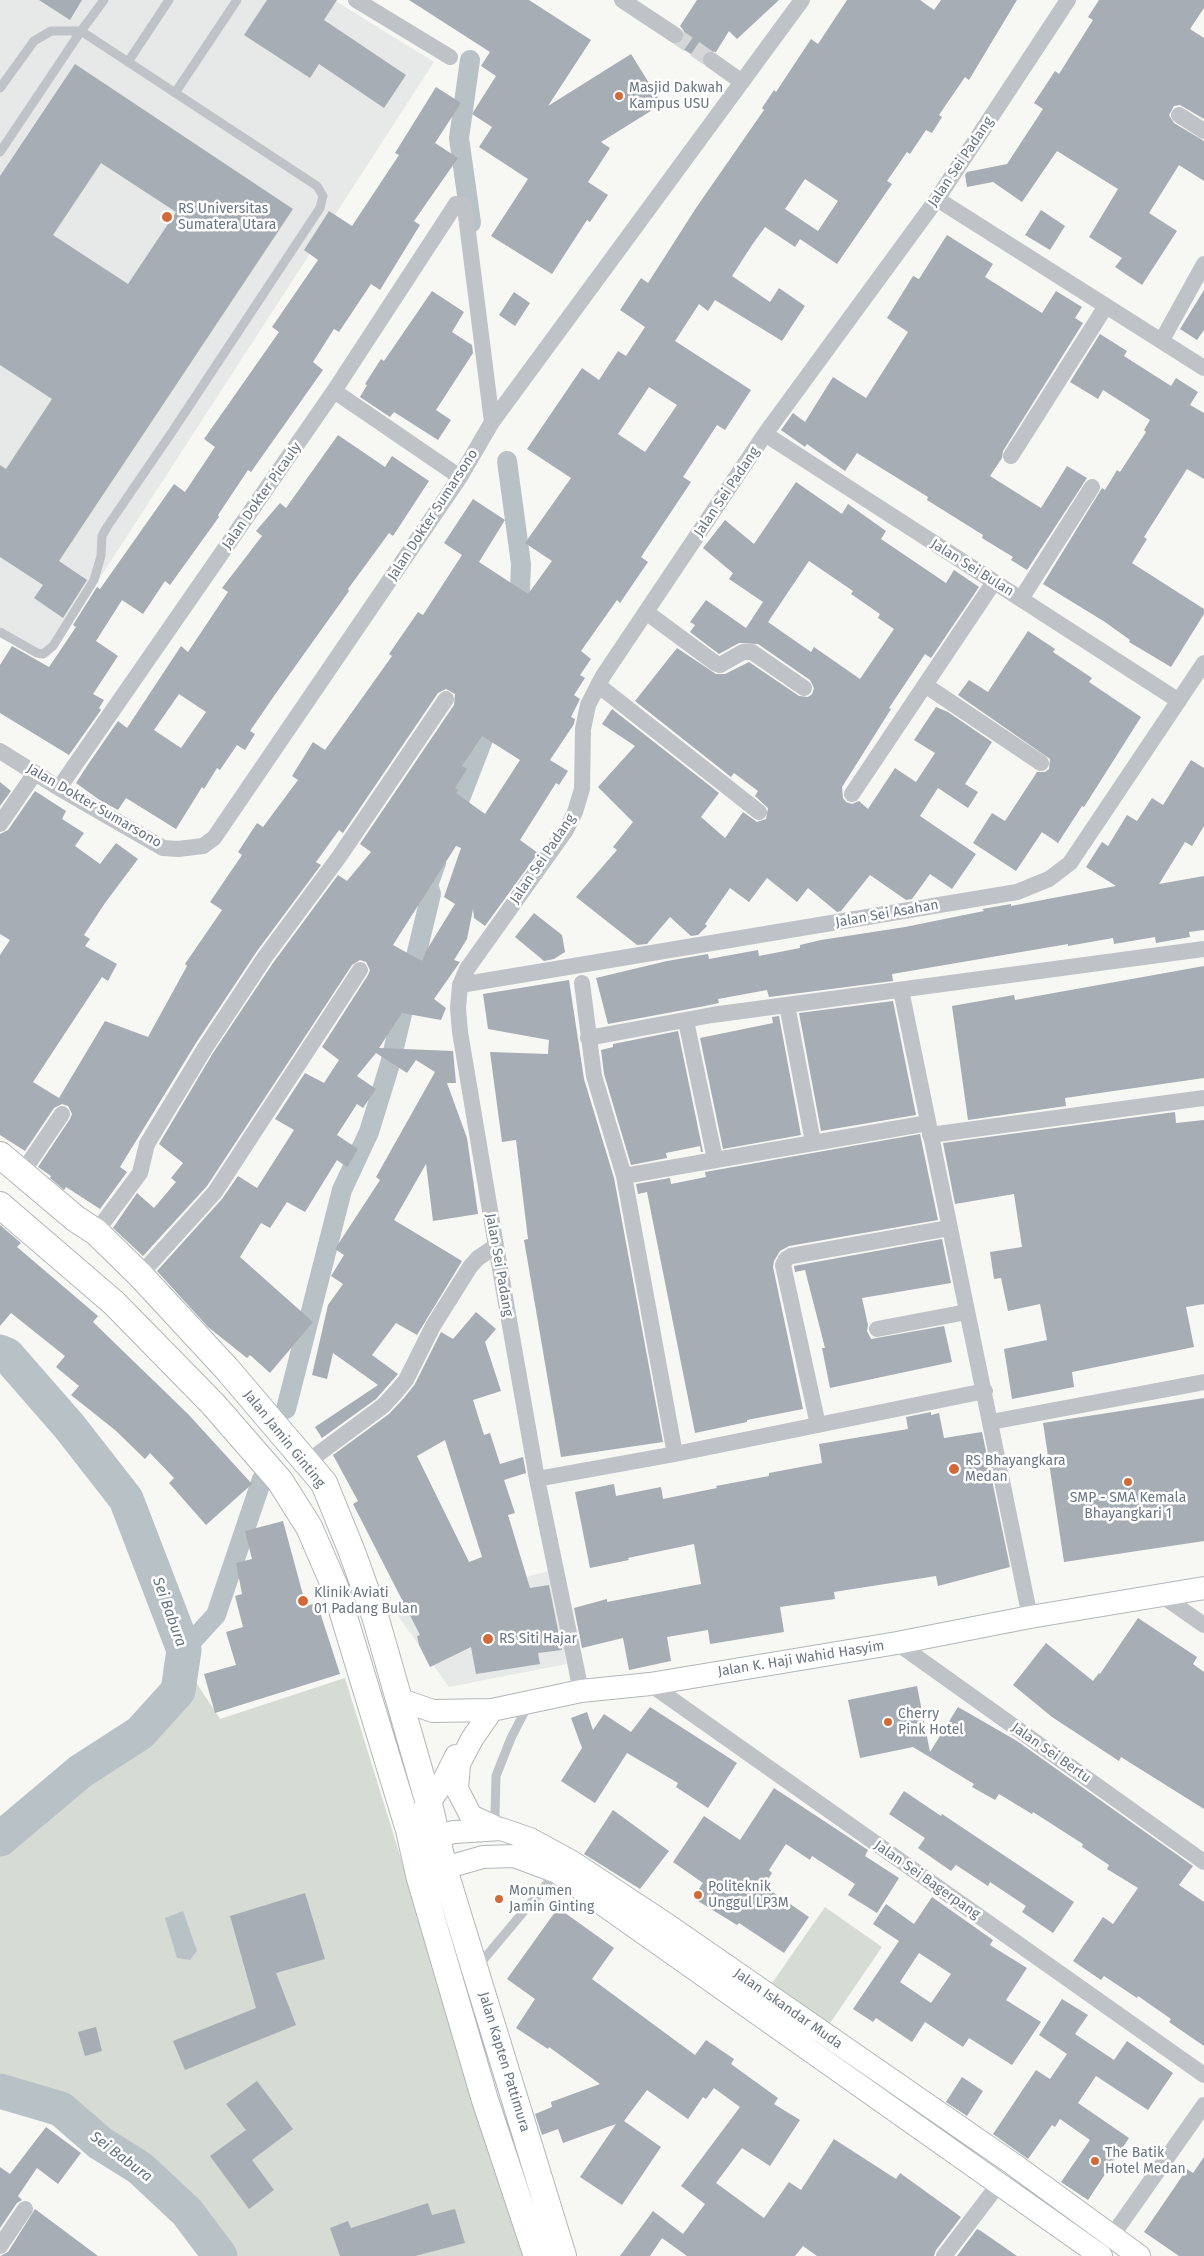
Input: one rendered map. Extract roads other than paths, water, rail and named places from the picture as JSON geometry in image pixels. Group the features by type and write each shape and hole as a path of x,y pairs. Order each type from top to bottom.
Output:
{"main road":[{"name":"Jalan Jamin Ginting","path":"0,1154 76,1219 96,1232 140,1275 227,1369 324,1483 375,1616 429,1804 418,1836"},
{"name":"Jalan Jamin Ginting","path":"0,1205 114,1303 213,1404 280,1481 309,1527 336,1587 418,1836 432,1872"},
{"path":"114,1303 140,1275"},
{"name":"Jalan K. Haji Wahid Hasyim","path":"398,1699 433,1711 492,1710 531,1700 581,1691 650,1684 897,1644 1030,1617 1204,1588"},
{"path":"429,1804 458,1753 474,1730 492,1710"},
{"path":"492,1710 472,1739 459,1764 457,1789 471,1816 487,1825 500,1829"},
{"name":"Jalan Iskandar Muda","path":"418,1836 500,1829 530,1839 572,1862 666,1924 947,2119 1139,2256"},
{"name":"Jalan Iskandar Muda","path":"432,1872 483,1857 514,1856 557,1872 1101,2256"},
{"name":"Jalan Kapten Pattimura","path":"432,1872 476,1970 563,2256"},
{"name":"Jalan Kapten Pattimura","path":"432,1872 485,2100 538,2256"},
{"path":"935,2140 947,2119"}],"street":[{"path":"356,0 450,57"},
{"path":"622,0 675,35"},
{"name":"Jalan Dokter Sumarsono","path":"0,751 59,788 163,848 178,849 203,846 214,838 460,477 492,422 802,0"},
{"name":"Jalan Sei Padang","path":"581,1691 537,1479 496,1246 460,1032 458,1008 460,985 467,969 566,830 575,812 582,790 583,729 588,705 598,685 765,434 937,199 1068,0"},
{"path":"711,60 742,82"},
{"path":"1179,114 1204,131"},
{"path":"937,199 1204,368"},
{"name":"Jalan Dokter Picauly","path":"59,788 334,391 454,206 460,203 465,208 492,422"},
{"path":"1162,340 1204,264"},
{"path":"1011,456 1106,306"},
{"path":"334,391 460,477"},
{"name":"Jalan Sei Bulan","path":"765,434 1179,701"},
{"path":"1021,599 1092,487"},
{"path":"852,794 994,582"},
{"path":"646,612 720,665 743,652 752,652 804,688"},
{"name":"Jalan Sei Asahan","path":"460,985 1017,892 1049,879 1070,863 1204,664"},
{"path":"598,685 759,812"},
{"path":"925,685 1042,763"},
{"path":"96,1232 140,1173 147,1144 211,1040 266,957 446,699"},
{"path":"0,824 35,773"},
{"path":"588,1038 712,1015 1204,949"},
{"path":"140,1275 215,1192 360,970"},
{"path":"582,982 594,1076 624,1176 675,1454"},
{"path":"901,990 1030,1617"},
{"path":"788,1005 813,1142"},
{"path":"686,1021 715,1159"},
{"path":"624,1176 813,1142 1204,1098"},
{"path":"22,1173 62,1114"},
{"path":"818,1425 783,1265 786,1259 791,1256 949,1228"},
{"path":"306,1463 383,1406 396,1392 406,1380 433,1326 470,1267 478,1258 496,1246"},
{"path":"876,1329 967,1312"},
{"path":"991,1422 1204,1382"},
{"path":"537,1479 675,1454 984,1391"},
{"path":"1161,1595 1204,1626"},
{"name":"Jalan Sei Bertu","path":"897,1644 1204,1862"},
{"name":"Jalan Sei Bagerpang","path":"650,1684 1204,2075"},
{"path":"1112,2236 1204,2105"},
{"path":"944,2256 998,2185"},
{"path":"0,2246 24,2210"}],"lane":[{"path":"0,152 104,0"},
{"path":"128,62 169,0"},
{"path":"175,93 237,0"},
{"path":"0,88 25,50 42,35 61,29 81,31 317,186 322,196 320,208 107,527 102,536 94,580 53,646 43,654 37,653 0,632"},
{"path":"500,1829 494,1815 496,1776 511,1738 531,1700"},
{"path":"476,1970 557,1872"}],"waterway":[{"path":"470,60 459,138 471,223"},
{"path":"507,461 521,564 519,616"},
{"path":"451,822 494,711"},
{"path":"286,1409 342,1190 369,1132 390,1064 431,894 428,885 436,863"},
{"name":"Sei Babura","path":"0,1352 7,1355 69,1426 126,1499 184,1650 178,1691 140,1733 81,1771 0,1839"},
{"path":"184,1650 216,1615 262,1479"},
{"name":"Sei Babura","path":"0,2091 61,2109 100,2143 140,2168 187,2212 220,2256"}],"tunnel":[{"path":"675,35 711,60"}],"place":[{"name":"Masjid Dakwah Kampus USU","path":"619,96"},
{"name":"RS Universitas Sumatera Utara","path":"167,217"},
{"name":"RS Bhayangkara Medan","path":"954,1469"},
{"name":"SMP - SMA Kemala Bhayangkari 1","path":"1128,1482"},
{"name":"Klinik Aviati 01 Padang Bulan","path":"303,1601"},
{"name":"RS Siti Hajar","path":"488,1639"},
{"name":"Cherry Pink Hotel","path":"888,1722"},
{"name":"Politeknik Unggul LP3M","path":"698,1895"},
{"name":"Monumen Jamin Ginting","path":"499,1899"},
{"name":"The Batik Hotel Medan","path":"1095,2161"}]}
